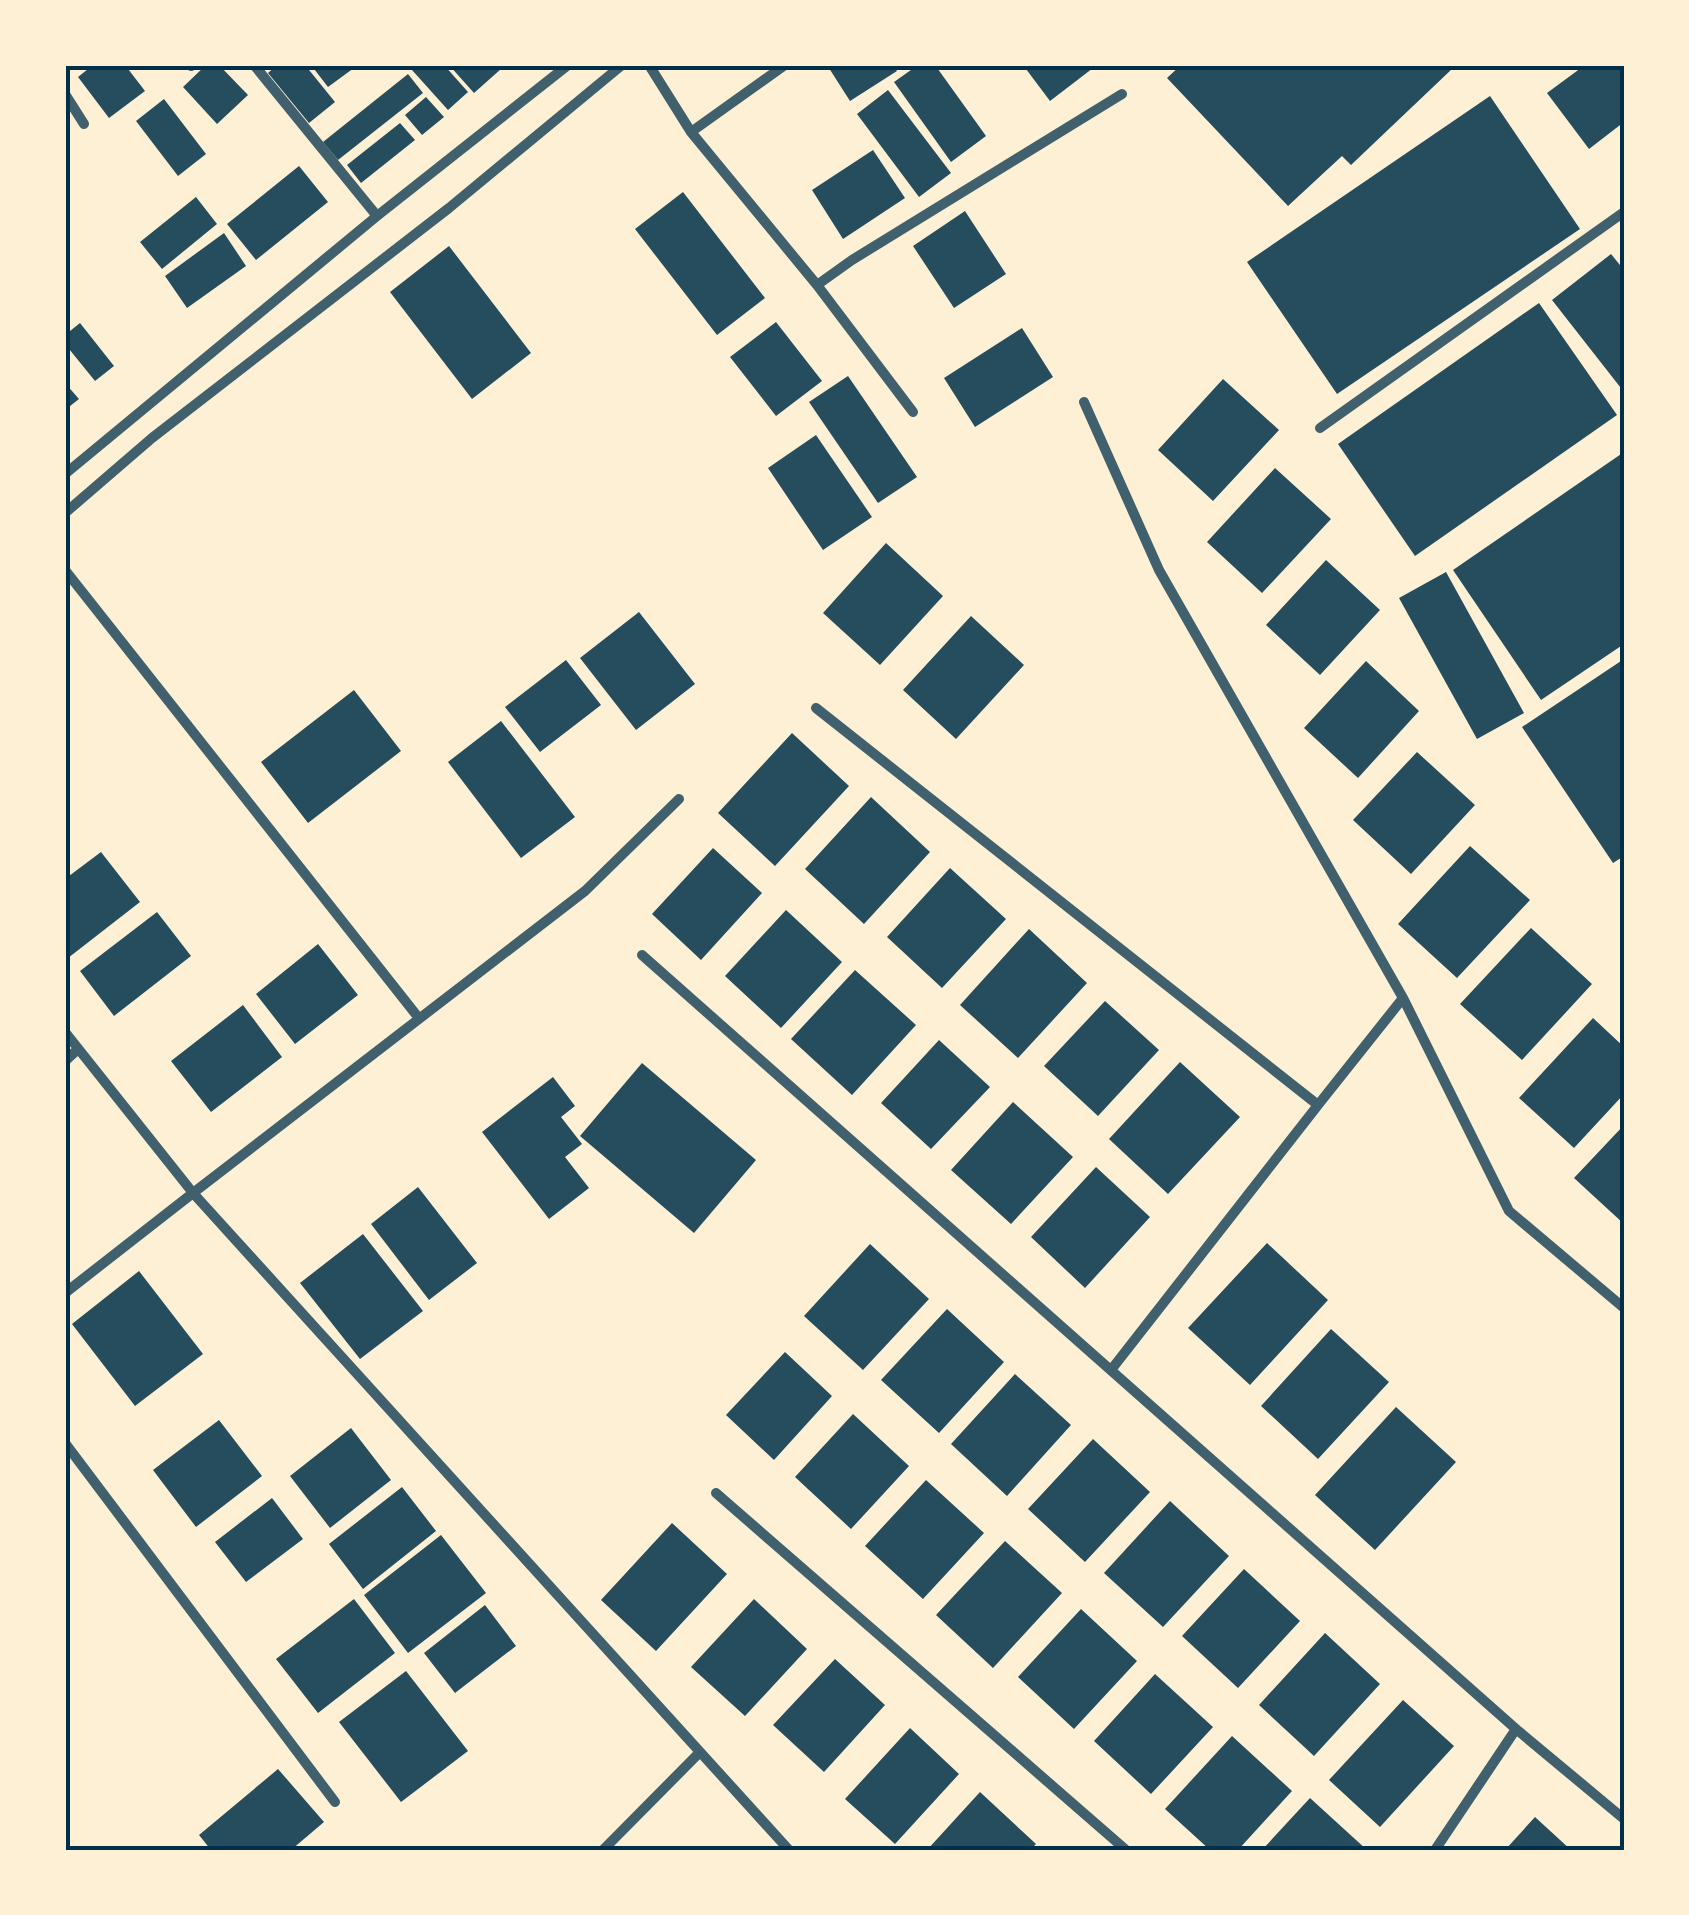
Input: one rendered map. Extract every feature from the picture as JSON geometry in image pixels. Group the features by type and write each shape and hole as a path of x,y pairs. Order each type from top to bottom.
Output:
{"street":[{"path":"254,65 377,216"},
{"path":"65,474 377,216 568,65"},
{"path":"65,514 152,438 450,208 622,65"},
{"path":"648,65 691,132 817,285 913,412"},
{"path":"691,132 785,65"},
{"path":"65,94 84,124"},
{"path":"817,285 1122,94"},
{"path":"1320,428 1624,212"},
{"path":"1084,402 1159,570 1403,998 1509,1211 1624,1308"},
{"path":"65,570 418,1017"},
{"path":"816,708 1318,1105"},
{"path":"65,1293 586,891 680,799"},
{"path":"642,955 1516,1729 1624,1819"},
{"path":"1111,1370 1403,998"},
{"path":"65,1032 193,1192 790,1850"},
{"path":"65,1060 78,1049"},
{"path":"65,1443 335,1802"},
{"path":"716,1493 1126,1850"},
{"path":"1435,1850 1516,1729"},
{"path":"603,1850 700,1752"}],"building":[{"path":"93,65 125,65 145,91 109,118 78,77"},
{"path":"206,65 219,65 248,95 217,124 183,87"},
{"path":"277,65 305,65 335,102 309,123 268,73"},
{"path":"311,65 358,65 328,87"},
{"path":"417,65 444,65 468,92 448,110 412,70"},
{"path":"449,65 497,65 501,69 474,93"},
{"path":"827,65 893,65 897,71 850,101"},
{"path":"918,65 935,65 986,136 951,162 894,82"},
{"path":"1023,65 1097,65 1050,101"},
{"path":"1181,65 1448,65 1452,69 1351,165 1342,156 1288,206 1167,78"},
{"path":"1585,65 1624,65 1624,122 1589,149 1547,93"},
{"path":"408,74 423,93 338,160 323,142"},
{"path":"888,90 951,173 919,197 857,114"},
{"path":"1490,96 1580,229 1337,394 1247,262"},
{"path":"426,97 444,117 422,135 405,115"},
{"path":"164,99 206,154 178,176 136,121"},
{"path":"400,123 415,140 361,183 347,165"},
{"path":"873,150 905,198 843,239 812,190"},
{"path":"299,166 328,202 256,260 227,224"},
{"path":"683,192 765,298 717,335 635,229"},
{"path":"196,197 217,224 162,269 140,242"},
{"path":"965,211 1006,274 954,308 913,246"},
{"path":"224,233 246,266 187,308 165,276"},
{"path":"449,246 531,353 472,399 390,292"},
{"path":"1611,254 1624,270 1624,392 1552,300"},
{"path":"1539,303 1617,415 1415,556 1338,444"},
{"path":"776,322 822,381 776,416 730,357"},
{"path":"80,323 114,366 95,381 65,344 65,335"},
{"path":"1022,328 1053,377 975,427 944,378"},
{"path":"848,376 917,477 878,503 809,402"},
{"path":"1223,379 1279,430 1213,501 1158,450"},
{"path":"65,383 79,399 65,410"},
{"path":"816,435 872,517 823,550 768,468"},
{"path":"1624,452 1624,644 1541,700 1453,570"},
{"path":"1275,468 1331,519 1262,593 1207,542"},
{"path":"886,543 943,596 880,665 823,613"},
{"path":"1326,560 1380,610 1320,675 1266,625"},
{"path":"1446,572 1524,713 1477,739 1399,598"},
{"path":"639,612 695,684 636,730 580,658"},
{"path":"971,616 1024,665 956,739 903,690"},
{"path":"1624,659 1624,856 1613,863 1522,727"},
{"path":"566,660 601,705 540,752 505,707"},
{"path":"1366,661 1419,711 1358,778 1304,728"},
{"path":"354,690 401,751 308,823 261,762"},
{"path":"501,721 575,817 521,858 448,762"},
{"path":"792,733 849,786 775,866 718,813"},
{"path":"1417,752 1475,805 1411,874 1353,820"},
{"path":"871,797 930,852 864,924 805,869"},
{"path":"1470,846 1530,900 1457,978 1398,924"},
{"path":"713,848 762,893 701,960 652,914"},
{"path":"101,852 140,902 68,958 65,879"},
{"path":"950,868 1006,919 942,988 887,937"},
{"path":"786,910 842,962 781,1028 725,976"},
{"path":"157,912 191,956 114,1016 80,971"},
{"path":"1531,928 1592,984 1522,1060 1460,1004"},
{"path":"1029,929 1087,983 1018,1058 960,1005"},
{"path":"318,944 358,995 295,1044 256,994"},
{"path":"855,970 916,1025 852,1095 791,1039"},
{"path":"1105,1001 1159,1050 1098,1116 1044,1066"},
{"path":"243,1005 282,1057 211,1112 171,1061"},
{"path":"1593,1018 1624,1047 1624,1094 1574,1148 1519,1098"},
{"path":"939,1040 990,1087 931,1149 881,1103"},
{"path":"1180,1062 1240,1117 1168,1194 1109,1139"},
{"path":"642,1063 756,1160 694,1233 580,1136"},
{"path":"553,1077 575,1106 561,1117 582,1144 565,1157 589,1188 549,1219 482,1132"},
{"path":"1013,1102 1073,1157 1011,1224 951,1170"},
{"path":"1624,1125 1624,1224 1574,1178"},
{"path":"1096,1167 1150,1217 1085,1288 1031,1237"},
{"path":"418,1187 477,1263 429,1300 371,1224"},
{"path":"363,1234 423,1311 360,1359 300,1283"},
{"path":"1267,1243 1328,1300 1250,1385 1188,1328"},
{"path":"870,1244 929,1299 863,1370 804,1316"},
{"path":"139,1271 203,1354 135,1406 72,1324"},
{"path":"947,1309 1004,1362 939,1433 881,1380"},
{"path":"1331,1329 1389,1382 1318,1459 1261,1406"},
{"path":"785,1352 832,1396 774,1460 726,1415"},
{"path":"1015,1374 1071,1425 1007,1496 951,1444"},
{"path":"1396,1407 1456,1462 1375,1550 1315,1495"},
{"path":"853,1414 909,1466 851,1529 795,1477"},
{"path":"219,1420 262,1476 196,1527 153,1470"},
{"path":"351,1428 391,1480 330,1528 290,1476"},
{"path":"1093,1439 1150,1492 1085,1562 1028,1509"},
{"path":"926,1480 984,1533 923,1599 865,1546"},
{"path":"402,1487 436,1531 363,1589 329,1544"},
{"path":"272,1498 303,1539 246,1582 215,1542"},
{"path":"1170,1501 1229,1556 1163,1627 1104,1573"},
{"path":"672,1523 727,1574 656,1651 601,1600"},
{"path":"441,1535 486,1593 408,1653 364,1595"},
{"path":"1005,1541 1062,1593 993,1668 936,1615"},
{"path":"1244,1569 1300,1621 1238,1688 1182,1636"},
{"path":"354,1599 395,1653 318,1713 276,1659"},
{"path":"754,1599 807,1649 745,1716 691,1667"},
{"path":"485,1605 516,1646 455,1693 424,1653"},
{"path":"1081,1609 1137,1661 1074,1729 1018,1677"},
{"path":"1325,1633 1380,1684 1314,1756 1259,1705"},
{"path":"835,1659 885,1705 824,1772 773,1725"},
{"path":"406,1671 468,1751 401,1802 339,1722"},
{"path":"1155,1674 1213,1727 1151,1794 1094,1741"},
{"path":"1403,1700 1454,1746 1380,1827 1329,1780"},
{"path":"910,1728 959,1774 895,1844 845,1799"},
{"path":"1232,1736 1292,1791 1238,1850 1210,1850 1165,1809"},
{"path":"278,1769 324,1822 291,1850 211,1850 199,1835"},
{"path":"980,1792 1036,1844 1030,1850 927,1850"},
{"path":"1310,1798 1367,1850 1262,1850"},
{"path":"1535,1817 1571,1850 1505,1850"}]}
